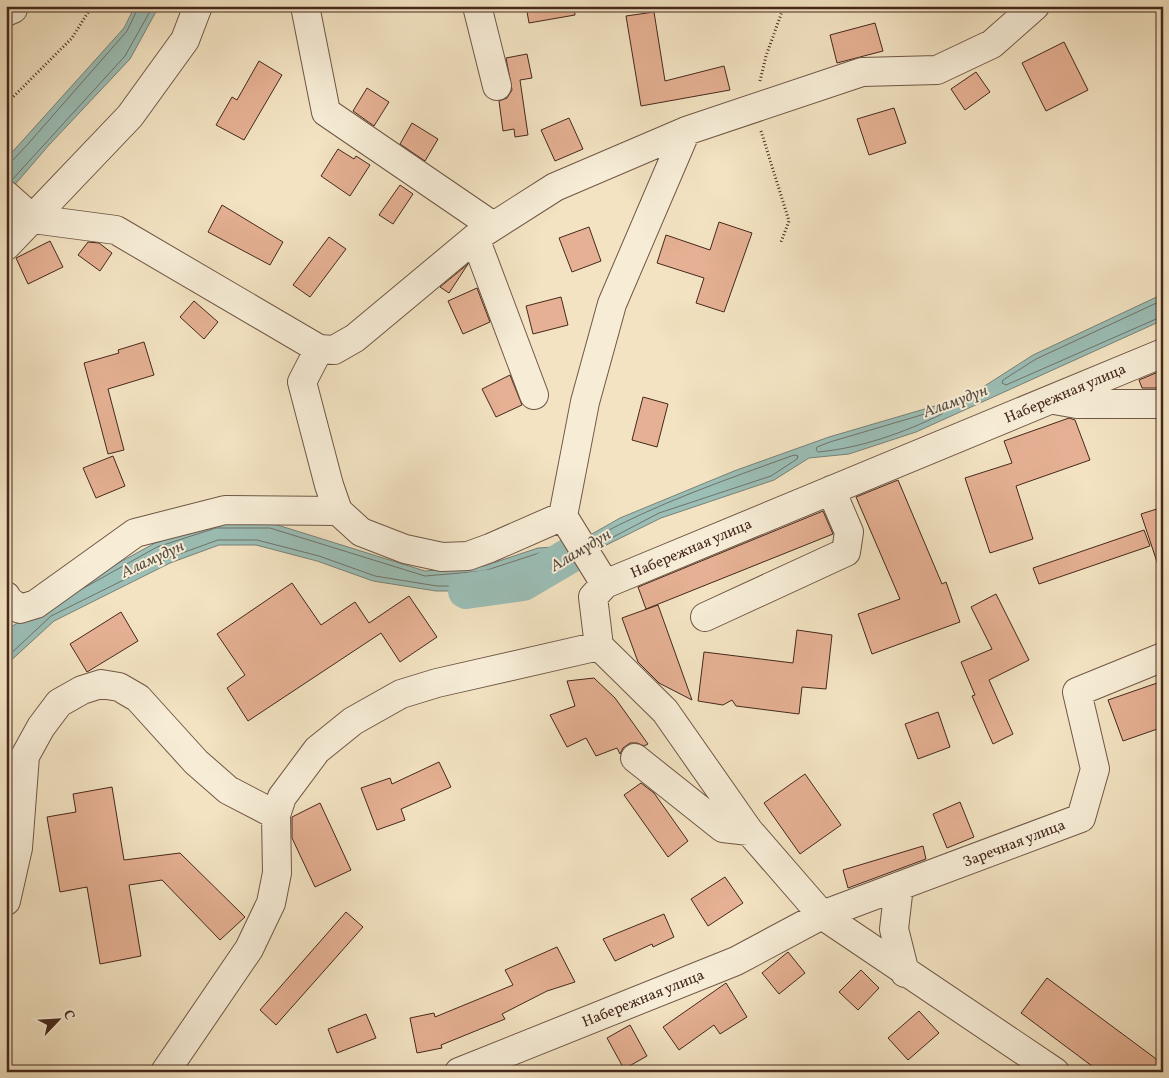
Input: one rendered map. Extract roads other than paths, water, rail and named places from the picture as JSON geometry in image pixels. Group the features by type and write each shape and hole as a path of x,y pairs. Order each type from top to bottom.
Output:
{"street":[{"path":"6,246 19,206 130,116 185,40 198,6"},
{"path":"305,6 326,112 484,232 534,395"},
{"path":"477,6 497,86"},
{"path":"19,206 116,230 319,350 334,350 355,338 484,232 555,187 686,132 862,72 937,70 992,44 1035,6"},
{"path":"686,132 612,304 586,402 565,520 605,584 593,597 599,646 665,711 749,832 822,916 1046,1069"},
{"path":"319,350 302,382 328,485 338,511 361,532 404,549 442,556 468,556 565,520"},
{"name":"Набережная улица","path":"605,584 1163,353"},
{"path":"1050,400 1077,404 1163,404"},
{"path":"705,617 846,552 849,532 831,490"},
{"path":"6,596 8,600 20,609 36,604 135,533 225,510 338,511"},
{"path":"165,1072 249,949 271,903 277,873 276,815 282,797 317,750 353,721 401,694 437,683 599,646"},
{"name":"Заречная улица","path":"822,916 1081,818 1095,769 1077,692 1163,657"},
{"path":"6,901 18,848 25,756 41,727 59,703 91,687 101,684 119,687 138,698 196,762 222,784 276,815"},
{"path":"635,758 723,828 749,832"},
{"path":"899,886 894,929 905,973"},
{"name":"Набережная улица","path":"459,1072 736,961 822,916"}],"water":[{"path":"135,6 159,6 130,59 49,145 6,195 6,159 124,28"},
{"path":"1163,294 1163,320 916,432 849,454 809,458 774,480 661,518 566,565 496,591 436,591 373,581 317,561 256,545 219,545 170,563 54,621 6,665 6,630 93,577 155,543 215,523 271,523 425,571 484,566 538,548 571,546 620,518 734,471 829,437 969,396 1033,355"}],"waterway":[{"name":"Аламүдүн","path":"466,591 523,583 574,553"}]}
